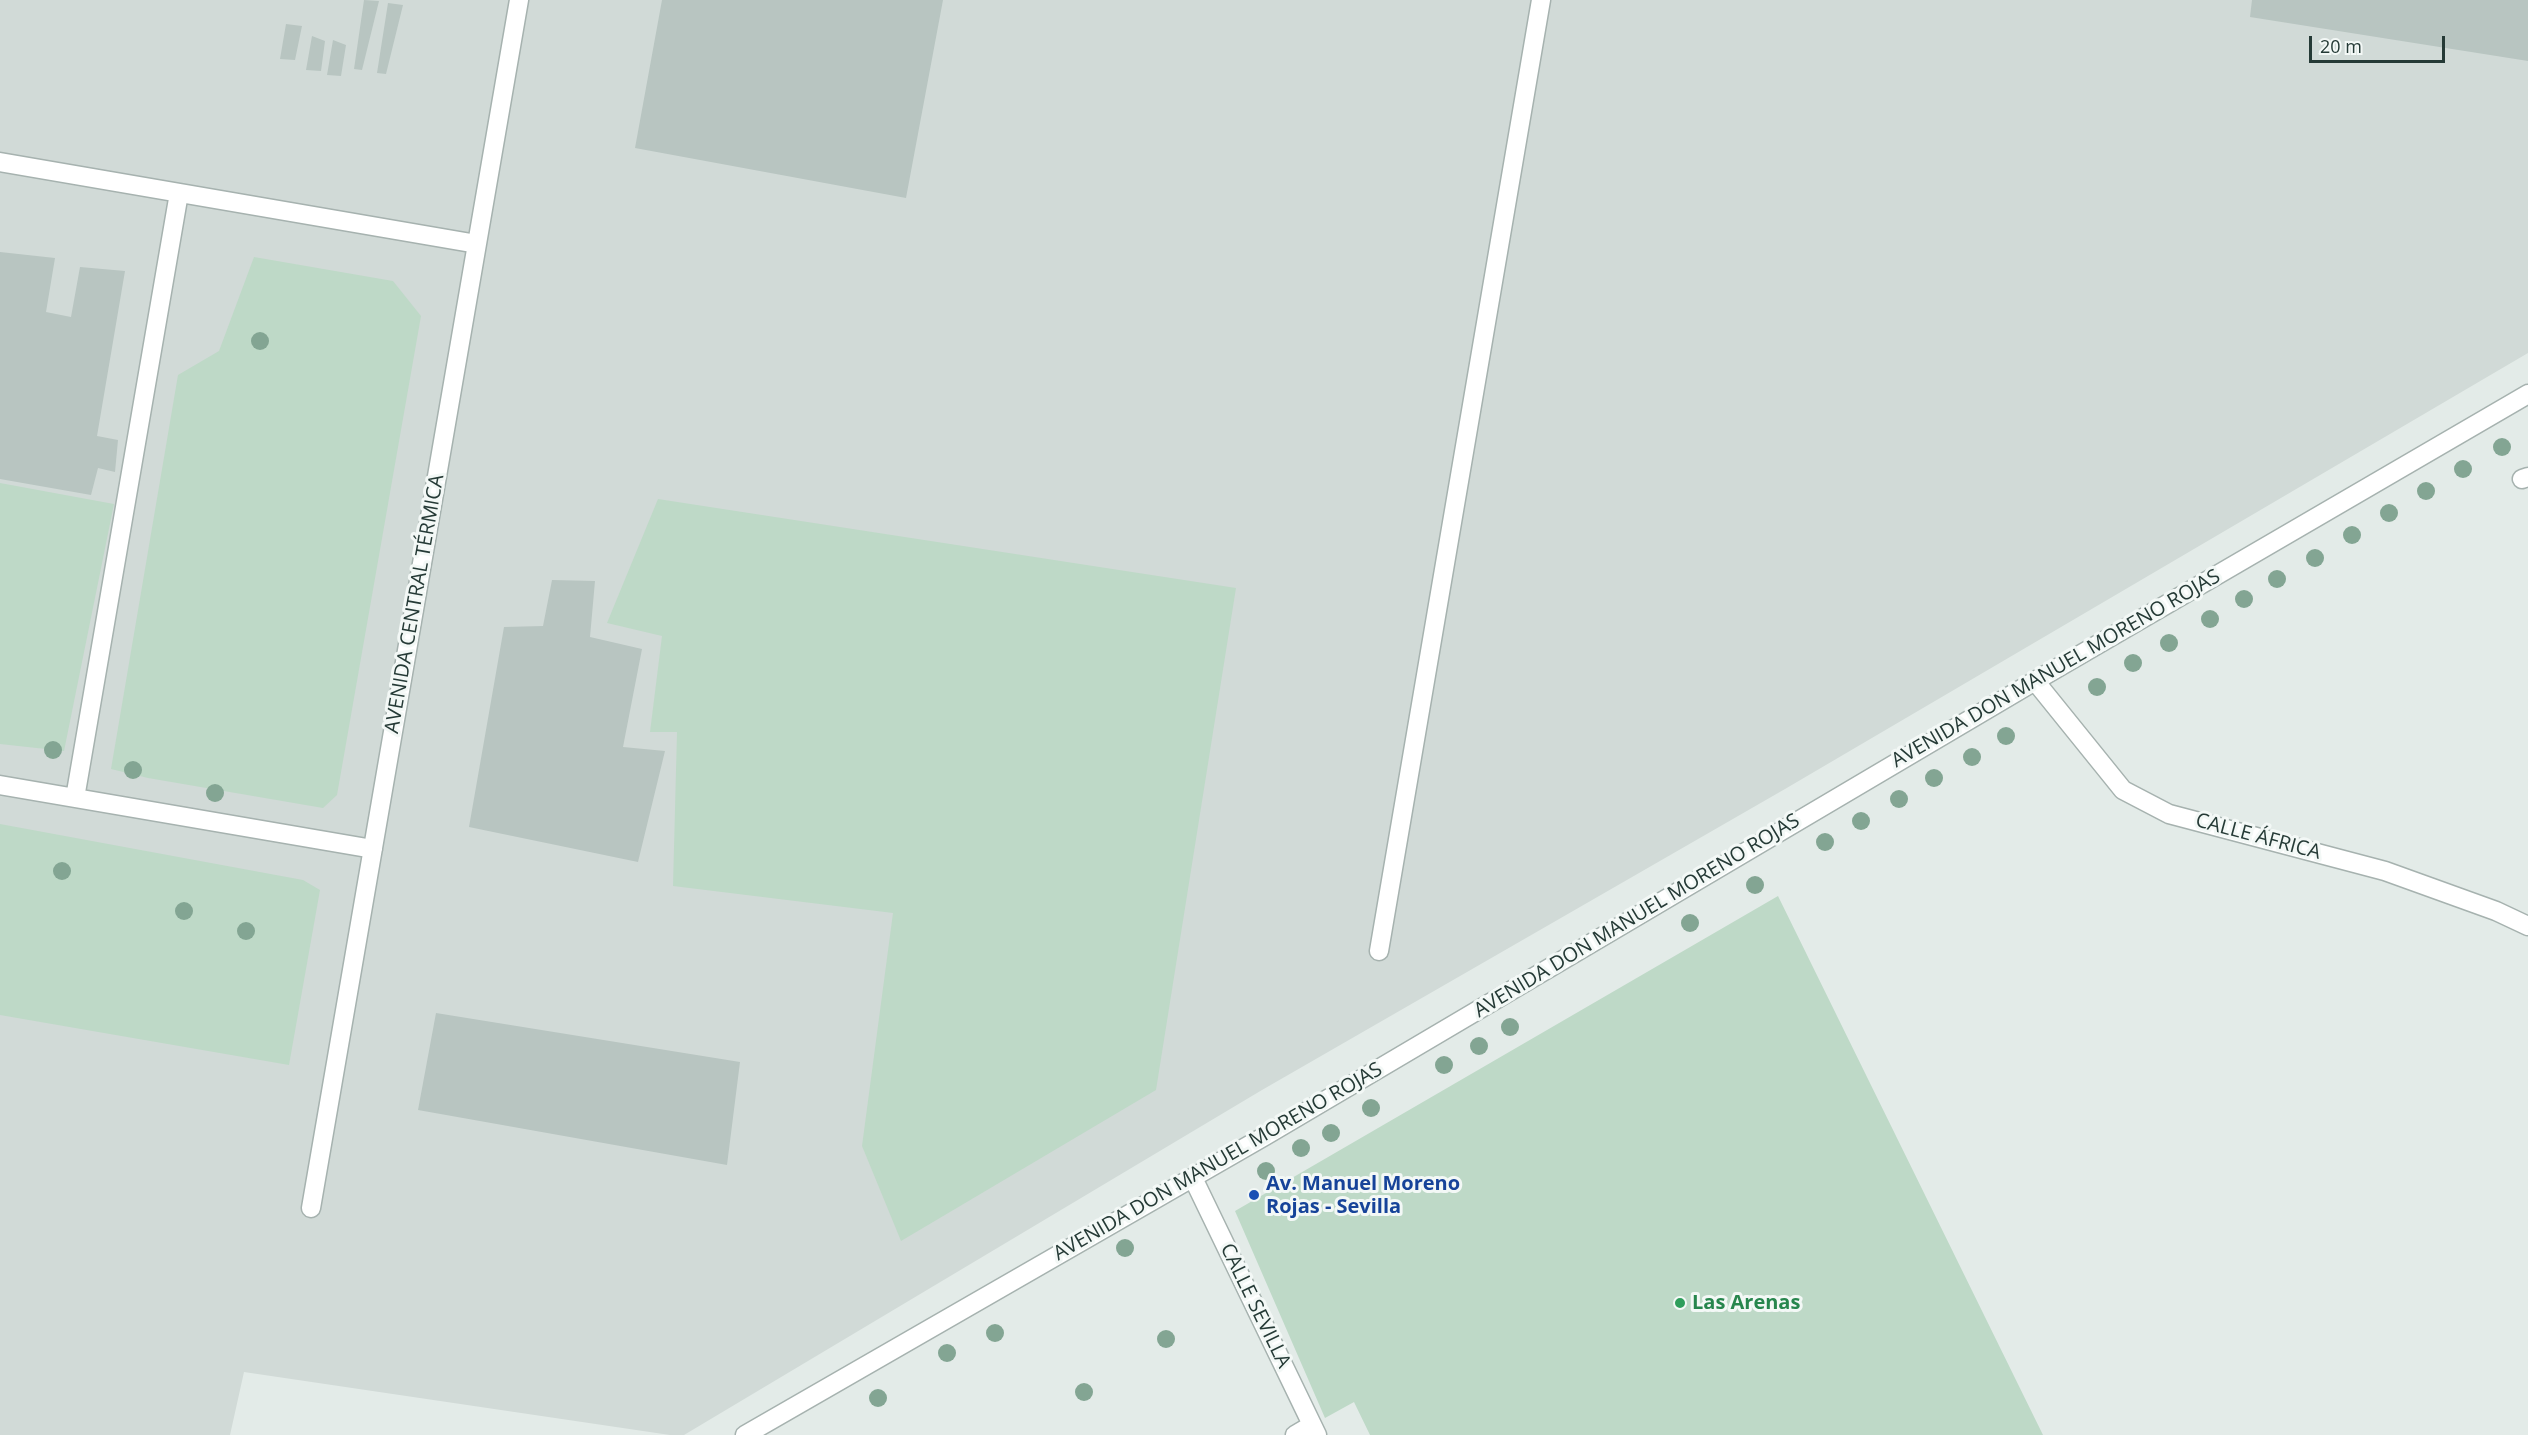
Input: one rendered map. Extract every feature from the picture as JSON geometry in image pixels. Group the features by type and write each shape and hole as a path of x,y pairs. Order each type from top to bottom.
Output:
{"street":[{"name":"AVENIDA CENTRAL TÉRMICA","path":"311,1208 519,0"},
{"path":"1379,951 1541,0"},
{"path":"0,162 477,243"},
{"path":"75,798 179,193"},
{"name":"AVENIDA DON MANUEL MORENO ROJAS","path":"745,1435 1192,1178 2035,681 2528,394"},
{"name":"CALLE ÁFRICA","path":"2035,681 2123,790 2169,814 2385,871 2496,910 2528,926"},
{"path":"0,785 373,849"},
{"name":"CALLE SEVILLA","path":"1192,1178 1315,1430"},
{"path":"1295,1435 1315,1430"}],"shaded area":[{"path":"0,0 2528,0 2528,353 1785,789 1262,1090 684,1435 670,1435 244,1372 230,1435 0,1435"}],"green space":[{"path":"254,257 393,281 421,316 337,795 323,808 148,778 111,769 178,375 219,351"},
{"path":"0,483 114,504 64,751 0,744"},
{"path":"658,499 1236,588 1156,1090 901,1241 862,1146 893,913 673,886 677,732 650,732 662,636 607,623"},
{"path":"0,824 303,880 320,890 289,1065 0,1015"},
{"name":"Las Arenas","path":"1778,896 2043,1435 1370,1435 1354,1402 1325,1418 1235,1211"}],"building":[{"path":"364,0 379,1 362,70 354,69"},
{"path":"662,0 943,0 906,198 635,148"},
{"path":"2252,0 2528,0 2528,61 2250,17"},
{"path":"388,3 403,5 386,74 377,73"},
{"path":"286,24 302,26 295,60 280,59"},
{"path":"312,36 325,41 321,71 306,70"},
{"path":"333,40 346,45 341,76 327,75"},
{"path":"0,252 55,258 46,312 71,317 80,267 125,271 97,436 118,440 115,472 98,468 91,495 0,479"},
{"path":"552,580 595,581 590,637 642,649 623,747 665,751 638,862 469,827 504,627 543,626"},
{"path":"436,1013 740,1062 727,1165 418,1110"}],"place":[{"name":"Av. Manuel Moreno Rojas - Sevilla","path":"1254,1195"},
{"name":"Las Arenas","path":"1680,1303"}]}
